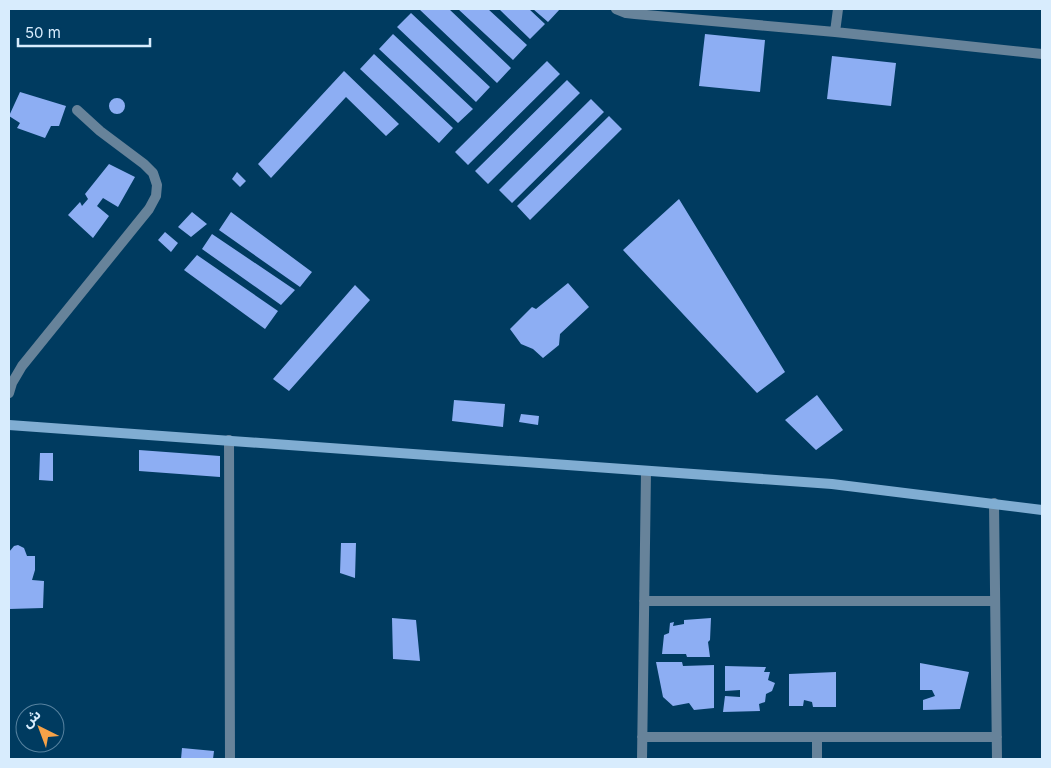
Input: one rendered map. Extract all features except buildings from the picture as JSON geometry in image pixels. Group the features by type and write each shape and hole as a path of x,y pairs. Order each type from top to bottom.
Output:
{"main road":[{"path":"9,425 832,484 1042,510"}],"street":[{"path":"616,9 635,14 835,32 1042,54"},
{"path":"835,32 838,9"},
{"path":"9,392 22,366 149,209 156,196 157,185 153,173 77,110"},
{"path":"229,440 230,759"},
{"path":"642,759 646,472"},
{"path":"994,503 997,759"},
{"path":"644,601 994,601"},
{"path":"642,737 997,737"},
{"path":"817,737 817,759"}]}
